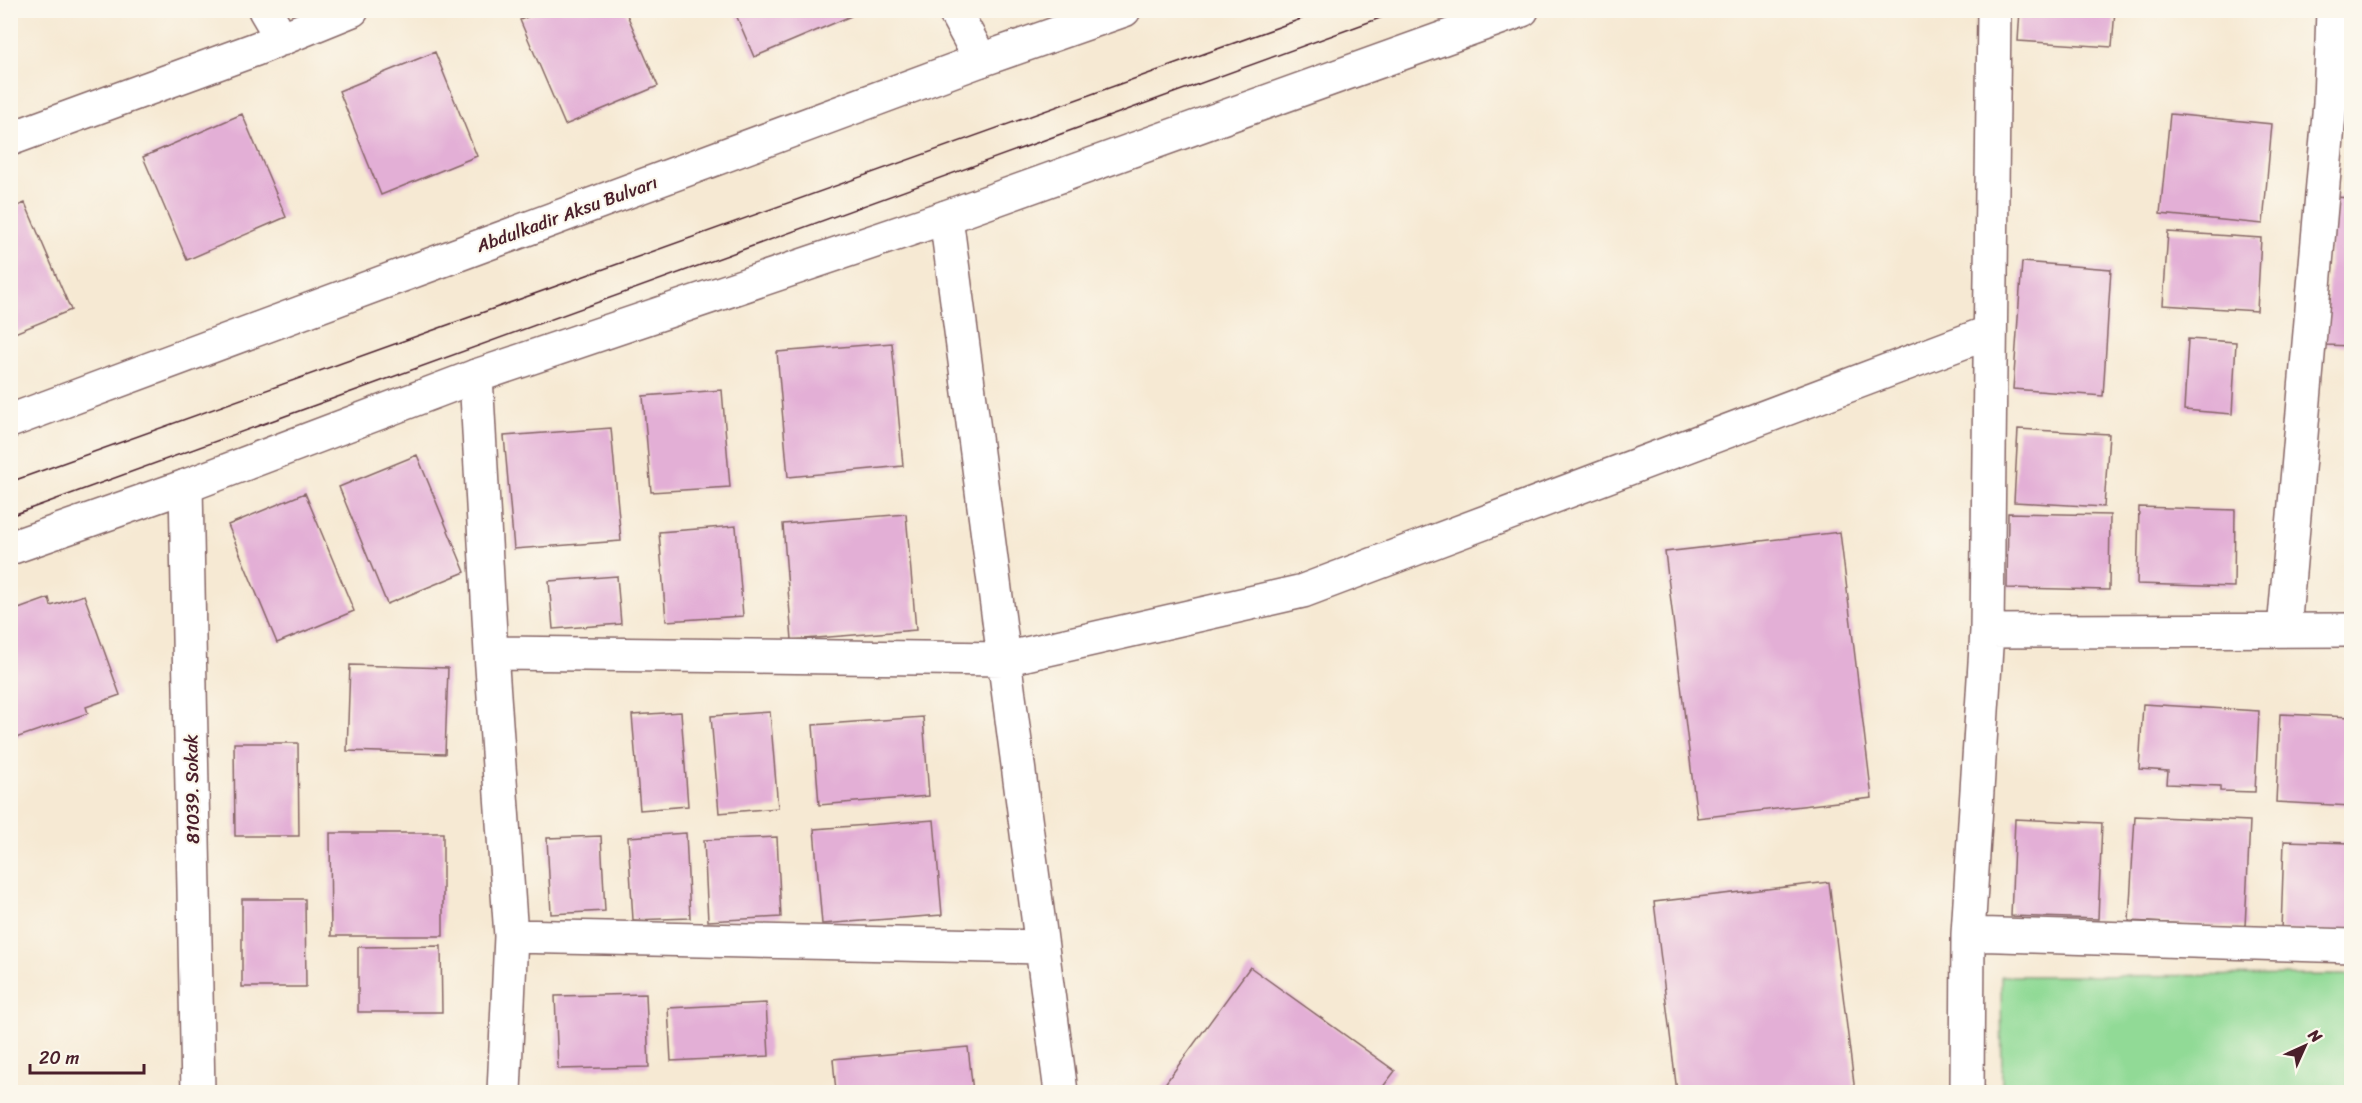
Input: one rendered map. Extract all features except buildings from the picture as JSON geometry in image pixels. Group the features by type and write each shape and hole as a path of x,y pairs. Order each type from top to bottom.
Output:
{"street":[{"path":"265,10 282,39"},
{"path":"10,139 282,39 352,10"},
{"path":"954,10 981,60"},
{"name":"Abdulkadir Aksu Bulvarı","path":"10,421 981,60 1124,10"},
{"path":"10,548 186,486 476,376 946,217 1522,10"},
{"path":"1967,1092 1968,934 1987,631 1994,10"},
{"path":"2284,630 2341,104 2333,10"},
{"path":"946,217 1061,1092"},
{"path":"491,653 1004,659 1303,591 1990,333"},
{"path":"476,376 491,653 511,936 504,1092"},
{"name":"81039. Sokak","path":"186,486 198,1092"},
{"path":"1987,631 2352,630"},
{"path":"1968,934 2352,946"},
{"path":"511,936 1041,948"}],"green space":[{"path":"2351,975 2351,1092 2002,1092 2001,976"}],"tram line":[{"path":"10,482 1326,10"},
{"path":"10,516 1402,10"}]}
